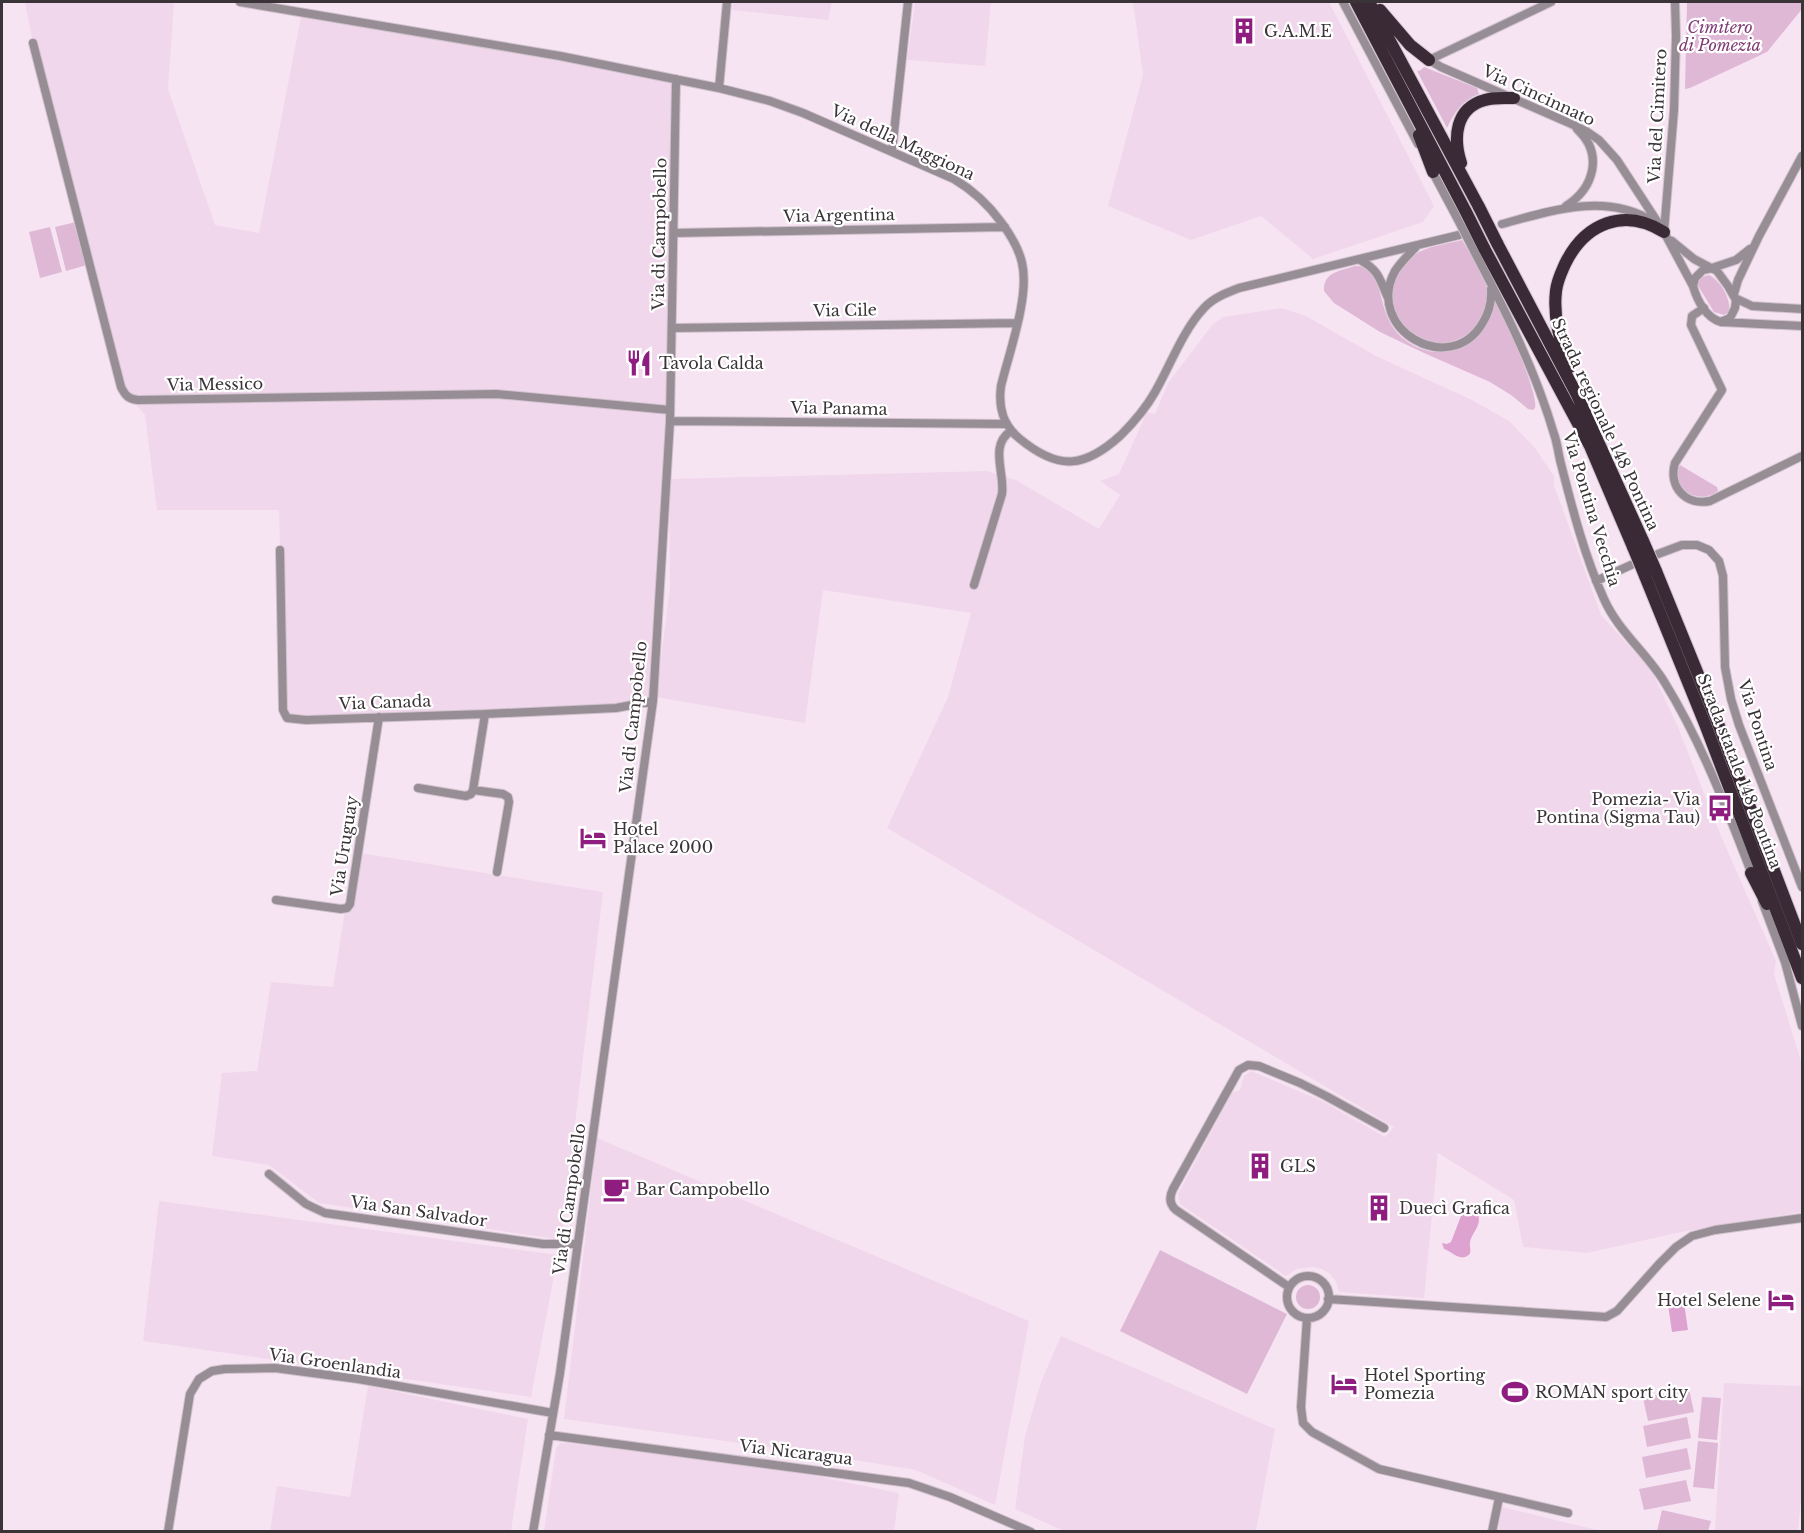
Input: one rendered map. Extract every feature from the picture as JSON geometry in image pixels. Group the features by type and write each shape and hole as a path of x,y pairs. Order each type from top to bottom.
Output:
{"highway":[{"name":"Strada regionale 148 Pontina","path":"1356,2 1402,89 1479,249 1590,446 1638,544 1725,741 1777,877"},
{"path":"1371,2 1407,41 1429,60"},
{"name":"Strada regionale 148 Pontina","path":"1371,2 1569,379 1599,441 1638,544"},
{"path":"1402,89 1433,172"},
{"path":"1471,193 1456,145 1457,129 1461,119 1467,109 1483,100 1514,98"},
{"path":"1599,441 1559,334 1556,309 1559,279 1580,241 1600,226 1614,221 1627,220 1650,225 1664,232"},
{"name":"Strada statale 148 Pontina","path":"1651,574 1709,734 1803,978"},
{"path":"1751,873 1794,957"},
{"path":"1777,877 1803,920"},
{"name":"Strada statale 148 Pontina","path":"1777,877 1803,944"}],"street":[{"name":"Via della Maggiona","path":"240,2 560,56 719,88 796,110 954,180 969,189 991,208 1005,227 1019,253 1024,273 1017,323 999,399 1002,416 1009,428"},
{"path":"719,88 727,2"},
{"path":"892,151 908,2"},
{"path":"1342,2 1433,172 1461,214"},
{"path":"1429,60 1551,2"},
{"name":"Via del Cimitero","path":"1664,232 1674,88 1675,2"},
{"name":"Via Messico","path":"33,43 121,387 129,398 138,400 496,394 670,410"},
{"name":"Via Cincinnato","path":"1429,60 1594,136 1617,160 1664,232 1692,286"},
{"name":"Via di Campobello","path":"533,1532 553,1413 653,701 670,421 676,79"},
{"path":"1560,209 1581,195 1590,179 1592,168 1591,153 1587,142 1581,132 1567,122"},
{"path":"1734,296 1738,280 1759,236 1803,156"},
{"path":"1649,209 1659,210 1666,204"},
{"path":"1502,224 1560,209 1588,206 1618,208 1645,218 1664,232"},
{"name":"Via Argentina","path":"674,233 1005,227"},
{"name":"Via Cincinnato","path":"1664,232 1690,256 1711,268"},
{"path":"974,585 1002,494 999,448 1009,428 1033,448 1053,459 1071,462 1094,457 1115,441 1140,414 1156,390 1193,322 1210,303 1223,295 1239,288 1459,236"},
{"path":"1734,296 1752,306 1799,309 1799,326 1721,322 1710,317 1692,286 1700,273 1732,262 1746,254 1759,236"},
{"path":"1388,298 1395,272 1416,247"},
{"name":"Via Pontina Vecchia","path":"1479,249 1490,282 1511,322 1551,422 1596,581 1617,622 1651,663 1669,690 1706,762 1736,833 1785,962 1803,1026"},
{"path":"1360,261 1377,272 1396,323 1407,335 1434,347 1450,346 1466,341 1481,327 1491,303 1490,282"},
{"path":"1711,268 1720,274 1736,303 1732,316 1721,322"},
{"path":"1704,308 1692,317 1691,327 1722,390 1676,461 1673,474 1677,489 1694,501 1710,501 1803,456"},
{"name":"Via Cile","path":"673,328 1017,323"},
{"name":"Via Panama","path":"670,421 1009,428"},
{"name":"Via Pontina","path":"1658,554 1682,545 1697,545 1709,550 1719,561 1723,576 1725,667 1731,699 1743,736 1803,887"},
{"name":"Via Canada","path":"280,550 285,715 289,719 616,708 653,701"},
{"path":"1596,581 1631,565"},
{"path":"418,788 471,794 485,714"},
{"name":"Via Uruguay","path":"276,900 341,909 351,904 379,717"},
{"path":"473,790 503,794 508,798 497,872"},
{"path":"1289,1287 1176,1210 1171,1203 1170,1196 1173,1189 1239,1071 1248,1065 1259,1066 1343,1104 1384,1128"},
{"name":"Via San Salvador","path":"269,1174 306,1204 329,1214 543,1244 577,1244"},
{"path":"1328,1299 1606,1317 1617,1311 1659,1263 1692,1236 1715,1230 1803,1218"},
{"path":"1313,1277 1325,1285 1328,1299 1322,1312 1307,1318 1300,1317 1290,1308 1287,1301 1289,1287 1299,1278 1313,1277"},
{"path":"1307,1318 1301,1407 1301,1418 1307,1428 1378,1470 1568,1513"},
{"name":"Via Groenlandia","path":"168,1532 190,1394 199,1379 212,1371 260,1368 306,1371 553,1413"},
{"name":"Via Nicaragua","path":"549,1435 909,1483 950,1497 1031,1532"},
{"path":"1492,1532 1499,1498"}],"shaded area":[{"path":"25,2 174,2 168,89 215,225 259,233 302,12 676,79 673,284 653,701 641,704 306,720 284,713 279,510 157,510 145,415 121,387 33,43"},
{"path":"733,2 832,2 828,20 732,10"},
{"path":"915,2 991,2 985,66 907,60"},
{"path":"1133,2 1329,2 1434,206 1423,222 1313,259 1261,216 1191,240 1108,206 1143,75"},
{"path":"1282,308 1306,316 1376,356 1472,400 1509,421 1535,448 1554,476 1554,485 1601,615 1644,662 1655,678 1678,727 1721,836 1776,961 1774,974 1802,1064 1802,1212 1681,1232 1587,1253 1523,1247 1514,1200 1438,1153 1424,1298 1339,1292 1330,1274 1312,1267 1297,1269 1286,1276 1180,1204 1178,1194 1232,1093 1240,1090 1244,1076 1251,1071 1322,1101 1385,1137 1394,1127 887,828 948,697 971,613 823,590 805,723 656,697 670,588 669,479 987,471 1016,480 1099,529 1120,495 1100,481 1119,474 1147,412 1155,414 1168,383 1213,324 1223,317"},
{"path":"354,852 603,892 561,1240 319,1203 269,1165 212,1156 222,1073 257,1071 271,982 333,987"},
{"path":"597,1138 1029,1321 995,1505 916,1470 792,1450 564,1419"},
{"path":"159,1201 558,1255 531,1397 143,1341"},
{"path":"1469,1211 1478,1214 1479,1222 1471,1238 1470,1253 1461,1257 1444,1249 1442,1243 1451,1242 1461,1216"},
{"path":"1683,1296 1688,1330 1672,1332 1667,1298"},
{"path":"1061,1336 1275,1429 1256,1531 1064,1531 1015,1509 1025,1436 1041,1382"},
{"path":"1724,1383 1802,1386 1802,1488 1798,1531 1715,1531"},
{"path":"368,1386 528,1419 511,1531 270,1531 277,1486 350,1497"},
{"path":"560,1443 787,1470 899,1493 894,1531 544,1532 556,1448"},
{"path":"1502,1507 1601,1531 1498,1531"}],"green space":[{"name":"Cimitero di Pomezia","path":"1687,2 1802,2 1802,9 1767,52 1685,89"},
{"path":"1424,67 1477,88 1479,94 1459,108 1447,128 1417,71"},
{"path":"76,222 87,265 66,271 55,227"},
{"path":"50,227 62,272 40,278 29,232"},
{"path":"1462,240 1486,285 1488,298 1486,310 1481,321 1463,337 1439,344 1424,341 1414,335 1398,318 1393,295 1398,273 1405,263 1419,252"},
{"path":"1355,266 1364,267 1371,272 1393,327 1400,336 1420,348 1444,352 1467,345 1481,333 1494,304 1497,303 1527,373 1535,408 1528,409 1490,382 1380,332 1334,303 1324,291 1326,280 1333,273"},
{"path":"1709,275 1717,281 1727,296 1729,312 1724,315 1714,312 1697,284 1702,277"},
{"path":"1680,465 1717,487 1718,491 1702,497 1688,493 1679,481"},
{"path":"1160,1250 1287,1314 1247,1394 1120,1331"},
{"path":"1308,1285 1317,1288 1320,1297 1317,1306 1308,1309 1299,1306 1296,1297 1299,1288"},
{"path":"1689,1389 1694,1412 1648,1421 1643,1398"},
{"path":"1702,1397 1721,1398 1717,1440 1698,1438"},
{"path":"1687,1417 1691,1438 1647,1447 1643,1426"},
{"path":"1698,1441 1718,1443 1714,1489 1693,1487"},
{"path":"1687,1448 1691,1469 1646,1478 1642,1457"},
{"path":"1686,1480 1691,1501 1644,1510 1639,1489"},
{"path":"1662,1510 1711,1521 1708,1531 1657,1531"}],"place":[{"name":"G.A.M.E","path":"1244,31"},
{"name":"Tavola Calda","path":"639,363"},
{"name":"Pomezia- Via Pontina (Sigma Tau)","path":"1720,808"},
{"name":"Hotel Palace 2000","path":"593,838"},
{"name":"GLS","path":"1260,1166"},
{"name":"Bar Campobello","path":"616,1189"},
{"name":"Duecì Grafica","path":"1379,1208"},
{"name":"Hotel Selene","path":"1781,1300"},
{"name":"Hotel Sporting Pomezia","path":"1344,1384"},
{"name":"ROMAN sport city","path":"1515,1392"}]}
